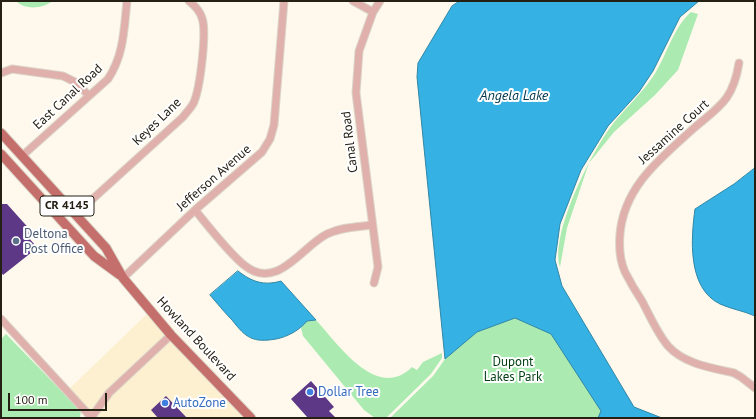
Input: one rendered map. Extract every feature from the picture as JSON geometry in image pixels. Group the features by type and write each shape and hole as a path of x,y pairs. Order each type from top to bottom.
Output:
{"main road":[{"name":"Howland Boulevard","path":"1,133 74,215 106,248 123,278 171,335 251,418"},
{"name":"Howland Boulevard","path":"1,154 94,256 123,278"},
{"path":"11,164 24,167 56,202 65,204"}],"street":[{"name":"East Canal Road","path":"22,156 108,79 117,66 122,49 127,1"},
{"name":"Keyes Lane","path":"74,215 183,117 192,105 198,90 204,30 202,18 197,9 189,1"},
{"name":"Jefferson Avenue","path":"123,278 195,210 262,152 270,139 274,125 284,1"},
{"path":"353,1 373,12"},
{"name":"Canal Road","path":"374,283 378,268 358,118 356,86 359,51 373,12 380,1"},
{"name":"Jessamine Court","path":"739,63 737,78 728,96 715,112 659,160 643,176 631,194 621,222 619,243 625,272 668,346 687,360 734,373 755,388"},
{"path":"1,73 12,69 63,76 77,83 89,96"},
{"path":"195,210 244,265 255,272 268,274 279,271 290,264 312,243 328,234 341,229 372,225"},
{"path":"1,319 91,417 109,393 171,335"}],"shaded area":[{"path":"148,313 166,335 108,389 91,411 70,388"},
{"path":"171,341 246,418 95,418 112,395"}],"green space":[{"path":"16,1 53,1 40,7 29,7"},
{"path":"691,12 698,14 678,70 655,95 614,132 589,163 609,129 654,75 679,26"},
{"path":"589,163 567,228 560,267 558,253 566,216"},
{"name":"Dupont Lakes Park","path":"515,318 551,334 607,418 390,418 433,376 445,359 477,332"},
{"path":"316,320 347,355 359,366 372,374 385,378 399,376 412,367 417,370 423,362 442,353 442,358 431,374 386,418 375,418 364,410 303,336 301,328 307,321"},
{"path":"6,334 81,411 80,418 1,418 1,339"}],"water":[{"name":"Angela Lake","path":"460,1 699,1 680,17 653,71 639,92 608,126 581,170 560,224 555,260 562,286 634,407 662,418 598,418 601,411 551,334 515,318 477,332 445,359 417,77 418,63 452,6"},
{"path":"755,168 755,316 720,304 709,297 697,275 692,248 695,209 734,184"},
{"path":"238,271 248,278 258,282 269,283 281,281 316,320 307,321 293,333 276,339 261,340 251,338 246,335 210,295"}],"building":[{"name":"Deltona Post Office","path":"1,204 7,204 33,233 28,237 35,245 30,249 32,252 3,275 1,272"},
{"name":"Dollar Tree","path":"311,381 334,407 329,411 336,418 308,418 291,399"},
{"name":"AutoZone","path":"166,396 187,418 158,418 151,410"}],"place":[{"name":"Deltona Post Office","path":"16,241"},
{"name":"Dollar Tree","path":"310,392"},
{"name":"AutoZone","path":"165,403"}]}
